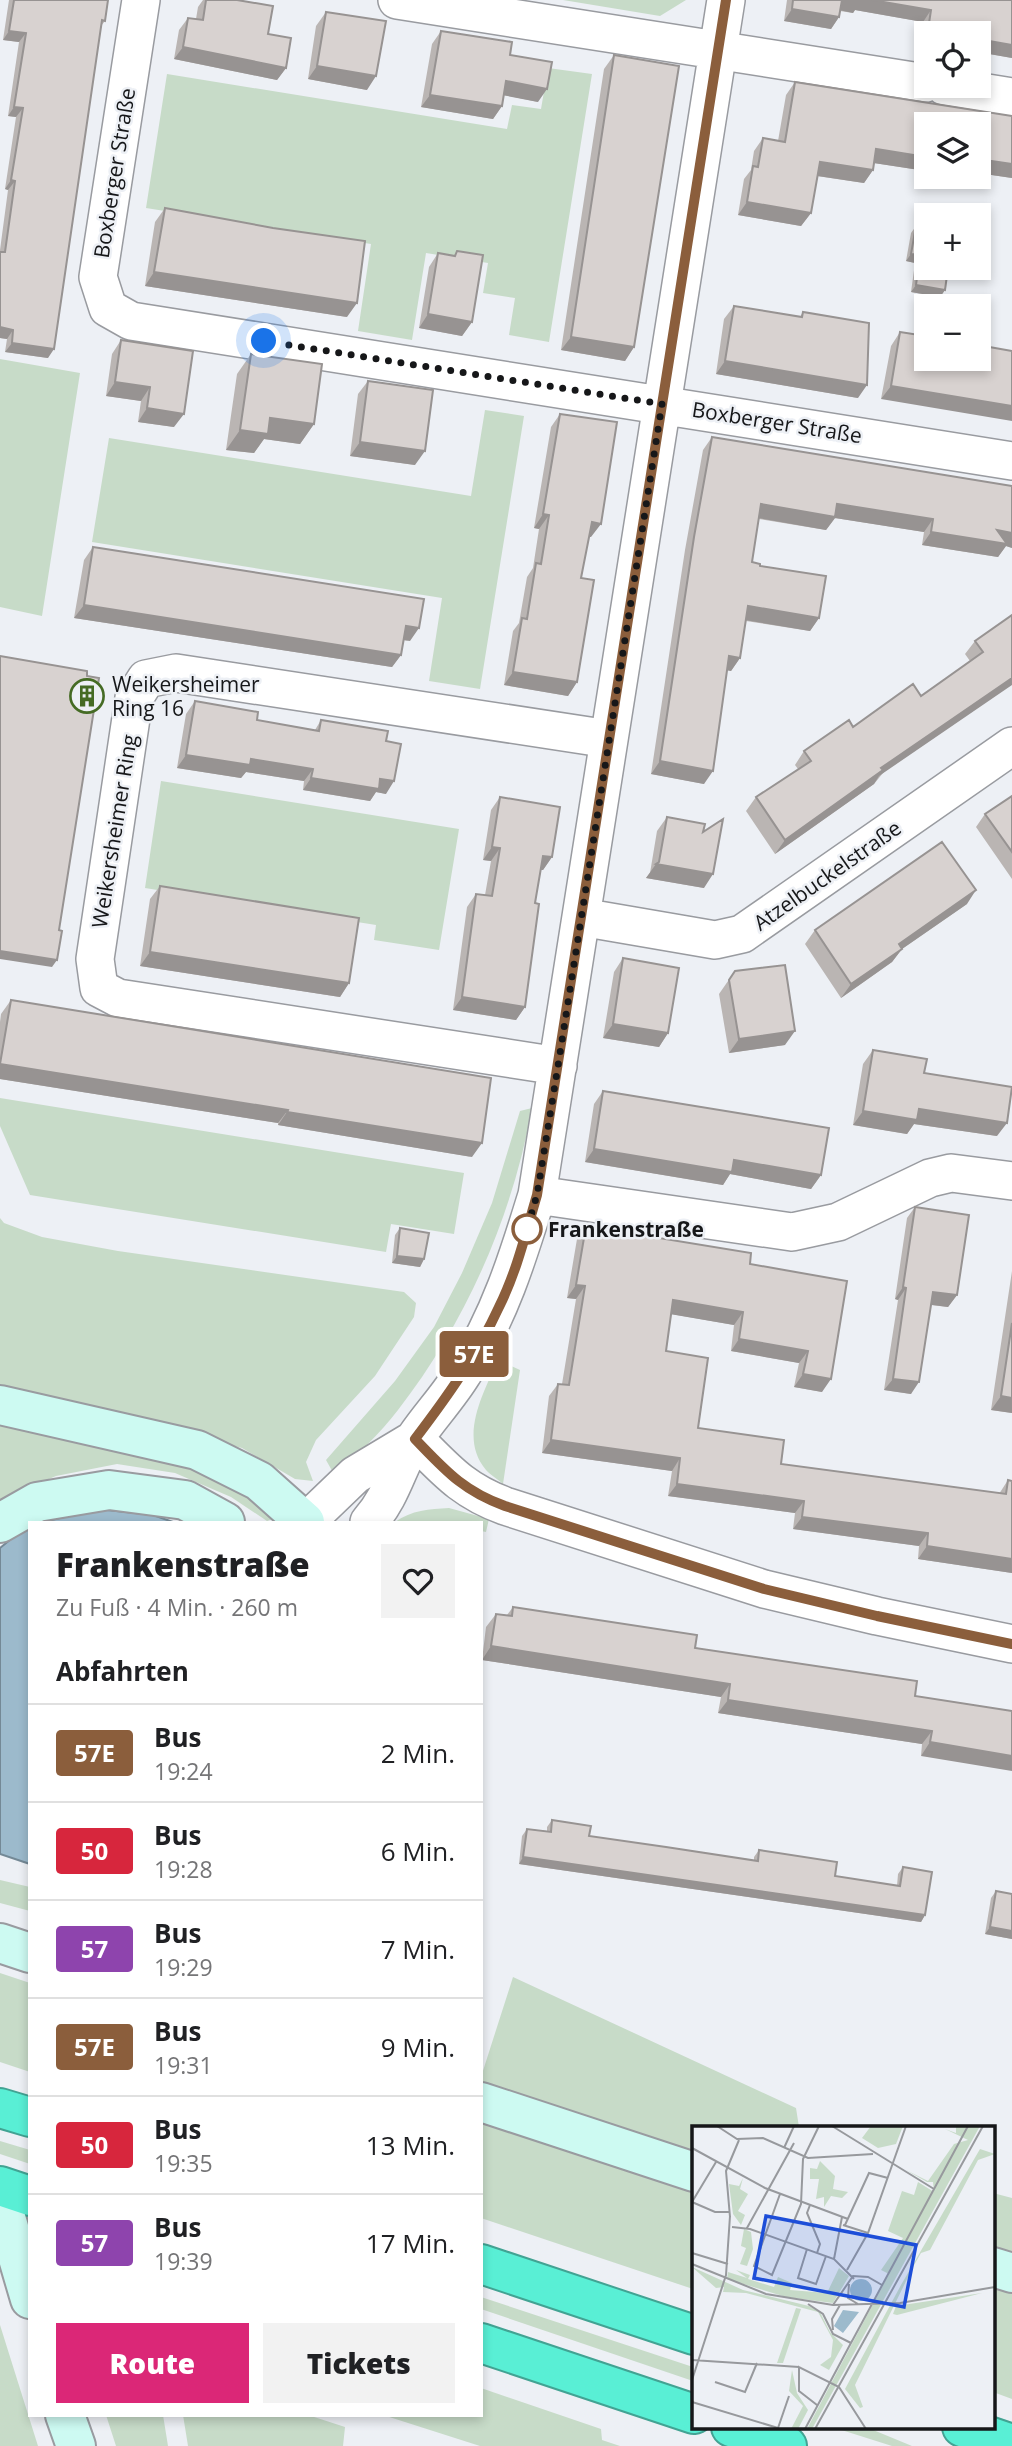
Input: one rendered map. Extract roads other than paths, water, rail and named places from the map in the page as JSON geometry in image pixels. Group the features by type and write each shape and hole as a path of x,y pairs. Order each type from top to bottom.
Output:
{"highway":[{"path":"0,2108 28,2117"},
{"path":"0,2186 28,2195"},
{"path":"483,2265 692,2334"},
{"path":"483,2344 692,2413"},
{"path":"734,2428 787,2446"},
{"path":"965,2428 1012,2444"}],"main road":[{"path":"0,1405 197,1450 259,1481 304,1521"},
{"path":"0,1524 37,1502 109,1490 185,1500 223,1521"},
{"path":"0,1944 28,1952"},
{"path":"483,2103 692,2171"},
{"path":"0,2197 28,2292"},
{"path":"995,2268 1012,2273"},
{"path":"66,2417 76,2446"}],"street":[{"name":"Boxberger Straße","path":"141,0 98,276 108,308 131,321 1012,461"},
{"path":"397,0 914,81"},
{"path":"370,1521 383,1505 415,1439 464,1372 499,1307 513,1274 537,1195 726,0"},
{"path":"991,94 1012,97"},
{"name":"Weikersheimer Ring","path":"558,1066 118,998 99,988 94,959 134,698 146,679 176,673 609,739"},
{"name":"Atzelbuckelstraße","path":"581,917 715,940 742,934 1012,746"},
{"path":"537,1195 792,1232 838,1222 930,1178 951,1173 1012,1181"},
{"path":"306,1521 355,1475 415,1439"},
{"path":"415,1439 456,1481 505,1506 764,1589 1012,1644"}],"water":[{"path":"98,1509 153,1515 170,1521 47,1521"},
{"path":"28,1526 28,1863 0,1854 0,1548"}],"place":[{"name":"Weikersheimer Ring 16","path":"87,696"},
{"name":"Frankenstraße","path":"527,1229"}]}
